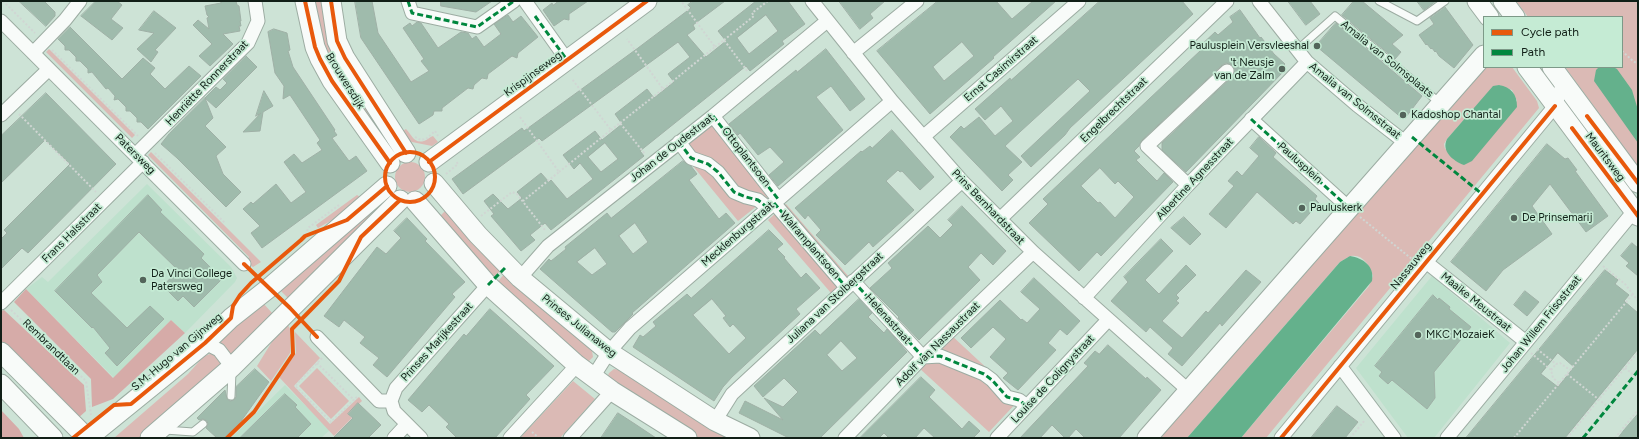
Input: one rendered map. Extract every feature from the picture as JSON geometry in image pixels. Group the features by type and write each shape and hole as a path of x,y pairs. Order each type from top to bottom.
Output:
{"street":[{"path":"33,52 65,20 80,1"},
{"name":"Henriëtte Ronnerstraat","path":"139,158 146,144 248,43 258,21 255,1"},
{"name":"Brouwersdijk","path":"305,1 314,47 320,59 332,81 390,163"},
{"name":"Brouwersdijk","path":"331,1 337,41 345,58 406,153"},
{"path":"408,1 412,13 477,27 514,1"},
{"path":"524,1 567,60"},
{"name":"Krispijnseweg","path":"429,162 647,1"},
{"name":"Prins Bernhardstraat","path":"812,1 892,101 962,181 1033,252 1188,390"},
{"path":"853,53 917,1"},
{"name":"Ernst Casimirstraat","path":"923,137 1079,1"},
{"name":"Engelbrechtstraat","path":"1000,219 1227,1"},
{"name":"Amalia van Solmsstraat","path":"1259,1 1307,62 1357,105 1406,143"},
{"path":"1477,1 1488,16"},
{"path":"1503,1 1514,16"},
{"name":"Patersweg","path":"1,21 244,264"},
{"name":"Johan de Oudestraat","path":"520,278 548,246 713,116 827,21"},
{"path":"1147,438 1483,56"},
{"name":"Albertine Agnesstraat","path":"1084,298 1188,185 1307,62"},
{"name":"Mauritsweg","path":"1527,68 1636,214"},
{"name":"Mauritsweg","path":"1553,68 1638,183"},
{"path":"1,115 49,69"},
{"path":"1188,185 1147,146 1227,71"},
{"name":"Nassauweg","path":"1281,438 1555,106 1563,82"},
{"name":"Mecklenburgstraat","path":"593,377 609,352 630,328 892,101"},
{"name":"Ottoplantsoen","path":"713,116 773,203"},
{"name":"Paulusplein","path":"1251,119 1349,208"},
{"name":"Ottoplantsoen","path":"679,142 691,158 708,164 718,172 734,192 746,197 773,203"},
{"path":"155,434 232,367 290,308 408,200 427,195 434,184 435,174 429,162 419,154 406,153 397,156 390,163 386,171 387,186 392,194 408,200 488,285 577,365 612,391 688,438"},
{"name":"Frans Halsstraat","path":"3,305 105,200 139,158"},
{"name":"Juliana van Stolbergstraat","path":"715,421 732,394 962,181"},
{"name":"Prinses Julianaweg","path":"434,184 478,235 520,278 609,352 715,421 750,438"},
{"name":"S.M. Hugo van Gijnweg","path":"87,432 205,343 231,318 269,288 387,186"},
{"name":"Walramplantsoen","path":"773,203 850,284"},
{"name":"Johan Willem Frisostraat","path":"1447,438 1595,259 1636,214"},
{"name":"Adolf van Nassaustraat","path":"845,438 923,357 1033,252"},
{"name":"Maaike Meustraat","path":"1424,265 1524,344"},
{"name":"Helenastraat","path":"850,284 923,357"},
{"name":"Prinses Marijkestraat","path":"391,401 396,388 488,285"},
{"name":"Louise de Colignystraat","path":"997,438 1108,320"},
{"path":"317,337 379,401 391,401 394,411 421,438"},
{"name":"S.M. Hugo van Gijnweg","path":"205,343 219,350 232,367"},
{"path":"1,352 87,432"},
{"path":"923,357 940,356 980,372 992,380 1007,397 1019,400 1027,406"},
{"path":"510,438 577,365"},
{"path":"1340,366 1394,438"},
{"path":"1,384 53,438"},
{"path":"570,438 612,391"},
{"path":"26,409 37,438"},
{"path":"394,438 407,424"}],"lane":[{"path":"1379,1 1417,21 1445,1"},
{"name":"Amalia van Solmsplaats","path":"1297,50 1334,16 1441,104"},
{"path":"231,396 232,367"},
{"path":"155,434 193,432 203,424"}],"path":[{"path":"3,1 225,223"},
{"path":"681,1 715,47"},
{"path":"523,201 754,16 752,13 768,1"},
{"path":"627,39 663,89"},
{"path":"724,40 750,75"},
{"path":"1623,51 1638,64"},
{"path":"572,79 611,130"},
{"path":"11,106 105,200"},
{"path":"520,117 559,172"},
{"path":"620,123 647,157"},
{"path":"477,220 512,192 517,194 545,230"},
{"path":"301,240 305,236 308,228 344,202"},
{"path":"1349,208 1424,265"},
{"path":"305,236 312,234"},
{"path":"1595,259 1625,284 1638,302"},
{"path":"1514,438 1632,295"},
{"path":"1524,344 1536,348 1556,364 1560,363 1570,370"},
{"path":"1524,344 1551,370 1553,378 1559,383"},
{"path":"329,350 295,386 331,422 366,388"},
{"path":"1567,438 1638,352"},
{"path":"317,363 354,400"},
{"path":"1551,370 1556,364"},
{"path":"1625,368 1638,378"},
{"path":"1567,374 1608,407"},
{"path":"1615,438 1638,410"},
{"path":"1350,438 1367,418 1375,412"}],"shaded area":[{"path":"310,1 323,1 388,132 379,139 317,45"},
{"path":"1516,1 1638,1 1638,167 1566,68 1623,68 1623,16 1527,16"},
{"path":"49,49 135,135 132,138 46,52"},
{"path":"1484,68 1513,68 1537,101 1539,108 1266,438 1241,438 1369,286 1373,276 1368,265 1359,257 1351,256 1340,262 1187,438 1160,438","holes":["1499,85 1512,90 1517,101 1445,149 1444,144 1447,139 1493,87"]},
{"path":"1598,68 1617,69 1632,90 1638,110 1638,143 1594,81 1596,70"},
{"path":"1499,85 1510,89 1516,98 1517,107 1472,161 1464,165 1449,155 1446,148 1447,139 1493,86"},
{"path":"714,122 772,194 738,221 679,149"},
{"path":"406,129 415,140 421,142 433,136 438,142 432,146 407,141 401,132"},
{"path":"151,152 261,262 253,267 246,262 249,257 148,155"},
{"path":"410,162 421,166 425,177 421,188 410,192 399,188 395,177 399,166"},
{"name":"Da Vinci College Patersweg","path":"147,184 231,267 237,278 235,282 185,333 171,320 114,378 26,289 42,277 48,282"},
{"path":"357,195 362,198 341,215 318,228 316,225"},
{"path":"786,204 849,277 831,293 768,220"},
{"path":"371,205 378,215 290,300 278,288"},
{"path":"446,210 501,270 493,278 435,221"},
{"path":"1350,256 1363,261 1370,267 1372,271 1372,281 1241,438 1187,438 1340,262"},
{"path":"505,273 589,347 592,351 593,357 589,361 585,362 495,285"},
{"path":"1432,276 1510,343 1434,438 1408,438 1356,368"},
{"path":"26,289 113,378 171,320 185,333 113,399 92,407 91,379 14,302"},
{"path":"263,303 273,314 232,357 220,343 221,340"},
{"path":"4,310 84,385 86,411 77,419 1,344 1,311"},
{"path":"288,325 290,329 290,353 271,381 257,366 273,340"},
{"path":"295,332 320,358 294,386 330,424 359,397 362,401 348,414 352,418 334,436 279,377 296,353"},
{"path":"950,334 1020,399 989,432 918,367"},
{"path":"213,353 221,361 221,370 144,438 114,438 188,374 204,356"},
{"path":"317,368 349,401 331,419 299,386"},
{"path":"614,369 619,370 708,425 733,438 697,438 612,386 607,378 609,373"},
{"path":"573,381 595,399 560,438 520,438"},
{"path":"285,385 330,430 321,438 231,438"},
{"path":"1,410 19,429 24,438 1,438"}],"building":[{"path":"19,1 44,1 55,12 55,16 46,26"},
{"path":"96,1 117,1 122,5 111,19 123,28 112,40 81,16"},
{"path":"220,1 236,1 237,5 239,6 241,26 239,26 240,31 223,34 233,44 210,66 199,56 212,44 193,25 198,20 209,29 207,18 209,17 205,6 221,3"},
{"path":"355,1 372,1 378,33 411,82 429,71 421,61 424,59 403,28 410,23 412,26 417,22 421,23 438,48 461,32 468,33 472,39 476,36 484,47 501,34 494,24 508,15 513,22 521,16 538,37 518,53 517,58 512,56 488,74 487,79 482,78 474,85 473,89 468,88 442,108 442,111 434,111 433,115 419,124 361,38"},
{"path":"441,1 492,1 476,12 441,6"},
{"path":"559,1 588,1 569,14 569,20 564,19 554,26 543,10 552,3 553,5"},
{"path":"693,1 725,1 693,25 695,29 687,35 706,57 726,41 718,31 756,1 788,1 805,24 782,41 784,44 750,71 746,66 640,151 644,156 551,230 545,223 530,235 535,240 521,251 491,216 494,214 484,201 493,194 508,209 522,198 517,192 541,173 549,182 551,180 567,199 593,179 580,163 574,169 563,155 595,131 602,140 622,124 615,114 647,89 654,98 674,82 668,74 690,57 678,42 542,141 539,138 463,194 452,179 522,128 524,131 638,48 691,8 688,5","holes":["766,15 778,31 749,54 737,38","605,143 618,159 601,172 588,157"]},
{"path":"839,1 885,1 870,14 873,18 860,29"},
{"path":"938,1 996,1 1012,19 1033,1 1056,1 930,114 877,51","holes":["962,42 974,56 944,81 933,67"]},
{"path":"1100,1 1182,1 1193,14 1070,128 1065,135 1031,167 1021,156 1090,91 1078,79 1021,131 1005,146 1022,162 1008,175 1013,180 1002,191 950,137 961,126 964,129 979,117 995,136 1013,121 1001,106 985,120 975,109 1010,78 1011,80"},
{"path":"1288,1 1310,1 1320,14 1306,25"},
{"path":"1354,1 1362,1 1403,35 1392,44 1401,52 1395,59 1342,15"},
{"path":"1417,1 1436,1 1424,10"},
{"path":"1445,7 1473,45 1454,68 1439,56 1436,51 1435,52 1432,48 1431,49 1427,44 1426,45 1419,35 1434,24 1430,18"},
{"path":"1240,10 1260,38 1261,37 1274,54 1285,64 1282,67 1285,70 1186,172 1162,150 1162,143 1232,77 1235,70 1233,65 1226,63 1222,65 1142,140 1134,151 1140,157 1136,160 1157,181 1164,173 1173,182 1101,256 1097,252 1079,271 1029,223 1048,204 1043,199 1201,50 1198,48 1215,32 1218,35 1233,22 1230,17","holes":["1100,168 1115,184 1118,181 1134,197 1115,218 1100,202 1098,203 1081,186"]},
{"path":"154,11 176,28 155,50 158,52 151,62 137,49 154,33 139,30"},
{"path":"1336,23 1422,96 1406,117 1403,119 1316,46"},
{"path":"70,27 122,79 143,58 155,68 150,74 165,89 189,66 201,76 148,129 141,122 137,122 137,118 130,111 126,111 126,107 118,99 114,100 115,96 108,88 106,89 92,72 88,73 88,69 80,61 76,61 76,57 69,50 65,50 65,46 58,39"},
{"path":"274,29 287,33 290,50 288,51 293,67 335,130 334,131 337,135 332,138 349,161 356,156 367,171 262,248 251,233 260,226 243,209 251,202 253,204 276,184 291,203 306,192 284,162 294,154 302,163 322,150 317,143 320,140 290,95 283,99 284,86 275,73 268,32"},
{"path":"826,49 865,99 850,111 831,86 816,97 843,130 778,186 769,175 784,162 770,147 758,155 740,133 738,135 729,124 796,70 797,72"},
{"path":"246,56 257,67 216,108 205,98 216,87 220,90 227,83 223,79"},
{"path":"264,91 273,106 263,112 260,131 243,132 261,113 256,116"},
{"path":"46,93 116,164 28,253 22,248 1,269 1,239 7,233 4,230 70,164 45,140 1,183 1,136"},
{"path":"205,98 213,118 205,126 226,147 216,156 223,174 241,192 226,207 161,144"},
{"path":"892,130 934,177 920,190 902,171 900,172 898,170 886,181 914,210 873,247 869,242 845,265 816,235 821,230 808,215 805,219 795,208 861,151 862,152 870,146 872,148"},
{"path":"1259,137 1276,153 1273,157 1317,196 1315,199 1319,203 1300,224 1296,221 1293,224 1257,192 1226,228 1209,214 1234,186 1228,181 1237,171 1242,176 1259,156 1250,148"},
{"name":"De Prinsemarij","path":"1547,144 1565,159 1568,158 1577,170 1575,171 1608,216 1586,232 1550,184 1532,206 1552,234 1503,270 1486,291 1451,262"},
{"path":"683,161 691,166 697,174 689,180 719,219 726,213 735,223 632,313 633,314 615,332 612,332 540,269 549,259 551,261 566,249 565,247 607,213 611,218","holes":["635,223 648,242 633,254 619,236","595,248 607,264 592,275 577,262"]},
{"path":"148,195 162,210 160,212 204,254 201,258 222,279 194,307 183,296 178,301 163,286 178,270 139,232 97,275 102,282 91,293 127,328 150,306 164,319 117,366 105,353 110,348 93,327 92,328 55,291"},
{"path":"962,206 1006,251 993,265 981,253 968,267 980,280 919,340 898,318 899,317 870,288 892,268 888,263 928,226 940,238 953,225 948,220"},
{"path":"1184,217 1201,234 1190,245 1171,228"},
{"path":"407,218 427,239 425,241 465,282 452,294 455,297 387,377 373,365 379,358 360,343 365,337 344,320 339,327 324,316 377,247 386,254 401,238 394,231"},
{"path":"769,230 783,244 777,249 801,278 806,273 820,288 796,309 800,314 732,377 714,401 633,347 640,335 643,337 656,326 653,322 687,294 691,298","holes":["712,299 726,316 723,318 730,327 733,324 746,338 729,354 693,315"]},
{"path":"1161,239 1173,251 1145,280 1159,294 1186,265 1196,275 1176,295 1179,298 1176,301 1179,303 1162,321 1182,338 1206,311 1208,313 1246,270 1261,282 1222,326 1220,323 1182,366 1168,354 1173,348 1150,327 1146,332 1111,301 1128,282 1124,277"},
{"path":"1632,243 1638,248 1638,276 1626,266 1629,263 1621,256"},
{"path":"1605,270 1618,280 1615,284 1629,295 1624,301 1638,313 1638,349 1565,438 1466,438","holes":["1558,353 1574,367 1558,387 1541,374"]},
{"path":"1034,278 1080,321 1067,335 1060,329 1048,343 1056,350 1018,390 1003,378 1008,373 990,357 1006,339 993,327 971,348 961,338 1000,300 1021,320 1022,319 1027,323 1040,309 1021,292"},
{"path":"1525,291 1539,302 1527,316 1514,305"},
{"path":"1433,295 1438,300 1439,298 1450,307 1449,309 1471,327 1434,372 1435,398 1427,409 1392,380 1388,384 1379,376 1382,372 1375,366"},
{"path":"859,299 872,313 868,317 884,333 887,329 907,352 820,438 789,438 739,413 745,401 783,420 764,398 783,407 798,392 784,378 763,397 754,386 815,330 820,335","holes":["841,341 857,358 842,371 827,355"]},
{"path":"490,309 554,366 526,395 530,399 495,438 457,438 446,427 449,424 429,405 422,412 408,400 464,334 466,336"},
{"path":"1108,345 1146,379 1147,377 1161,390 1119,438 1085,438 1076,429 1068,438 1065,438 1052,425 1040,438 1020,438 1088,366 1084,363 1095,351 1099,354"},
{"path":"255,369 269,382 229,438 217,438 206,428 208,424 207,421 203,419 199,420 197,418 225,390 227,399 230,401 234,400 236,397 236,387"},
{"path":"921,377 935,390 929,397 962,429 969,421 980,431 973,438 935,438 924,428 915,438 889,438 884,433 879,438 860,438"},
{"path":"285,394 297,405 295,407 311,424 297,438 240,438"},
{"path":"358,403 381,425 368,438 333,438 353,418 348,414"},
{"path":"1337,406 1358,422 1345,438 1311,438"},
{"path":"618,413 635,424 656,438 601,438"},
{"path":"1638,414 1638,438 1618,438 1624,430"}],"marked path":[{"path":"408,1 412,13 477,27 514,1"},
{"path":"535,16 567,60"},
{"path":"713,116 778,199"},
{"path":"1251,119 1349,208"},
{"path":"1412,137 1482,194"},
{"path":"679,142 691,158 708,164 718,172 734,192 758,200 768,208"},
{"path":"774,203 846,287"},
{"path":"488,285 507,266"},
{"path":"853,281 923,357 940,356 984,374 992,380 1007,397 1019,400 1027,406"},
{"path":"1583,438 1638,371"}],"cycle path":[{"path":"305,1 315,47 320,59 332,81 390,163"},
{"path":"331,1 337,41 345,58 406,153"},
{"path":"429,162 647,1"},
{"path":"1281,438 1555,106"},
{"path":"1587,116 1638,183"},
{"path":"1572,128 1638,216"},
{"path":"410,152 419,154 430,163 435,177 433,186 424,197 410,202 401,200 390,191 385,177 387,168 396,157 410,152"},
{"path":"73,438 114,405 131,404 205,343 231,318 233,306 240,295 251,283 305,236 347,220 387,186"},
{"path":"227,438 254,412 293,354 292,329 339,281 361,237 400,200"},
{"path":"244,264 290,308 317,337"}],"place":[{"name":"Paulusplein Versvleeshal","path":"1317,46"},
{"name":"'t Neusje van de Zalm","path":"1282,69"},
{"name":"Kadoshop Chantal","path":"1403,115"},
{"name":"Pauluskerk","path":"1302,208"},
{"name":"De Prinsemarij","path":"1514,218"},
{"name":"Da Vinci College Patersweg","path":"143,280"},
{"name":"MKC MozaieK","path":"1418,335"}]}
